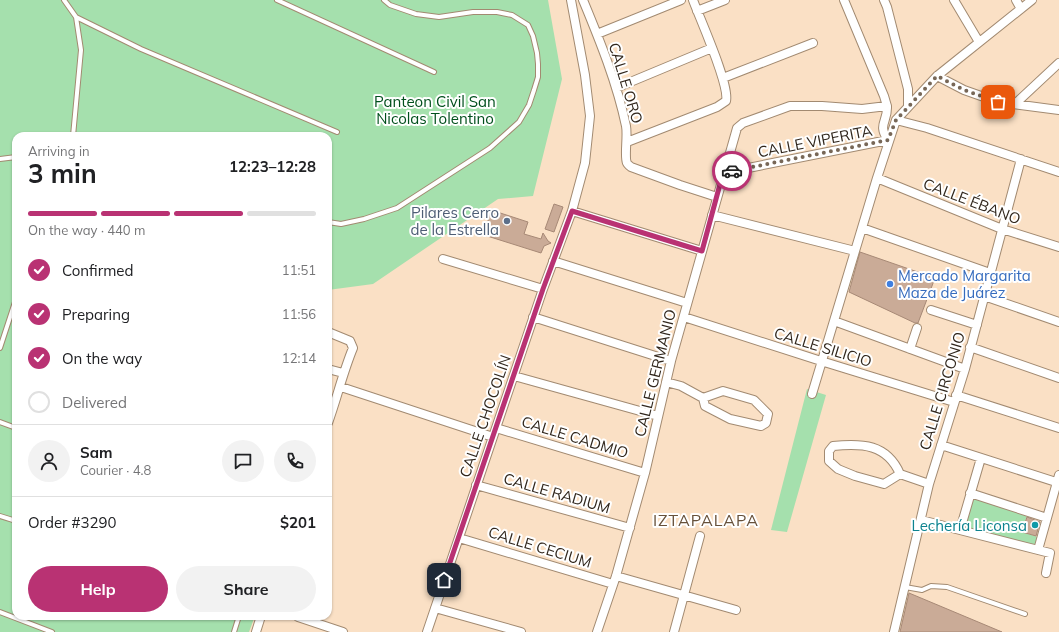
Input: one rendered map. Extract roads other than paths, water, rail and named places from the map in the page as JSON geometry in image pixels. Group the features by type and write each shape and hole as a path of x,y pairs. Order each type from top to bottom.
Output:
{"street":[{"name":"CALLE CHOCOLÍN","path":"427,632 533,318 572,211 585,163 590,116 585,75 571,0"},
{"name":"CALLE ORO","path":"583,0 616,88 627,129 627,164 631,167 680,185 717,197"},
{"path":"597,34 681,0"},
{"path":"627,142 718,107 726,101 727,93 723,78 693,0"},
{"path":"697,11 725,0"},
{"path":"844,0 884,96 887,106 882,127 888,140"},
{"path":"884,0 908,89 908,106"},
{"path":"954,0 979,42"},
{"path":"1016,0 1021,9"},
{"path":"812,394 888,140 896,120 937,76 1032,0"},
{"path":"723,78 812,43"},
{"path":"616,88 712,48"},
{"path":"1015,104 1059,63"},
{"path":"937,76 964,90 998,102 1059,110"},
{"name":"CALLE GERMANIO","path":"597,632 630,528 645,473 671,361 723,173 737,128 743,123 790,106 822,106 862,109 887,106"},
{"path":"896,120 927,128 1059,172"},
{"name":"CALLE VIPERITA","path":"723,173 888,140"},
{"name":"CALLE CIRCONIO","path":"894,632 929,484 965,369 1021,159"},
{"name":"CALLE ÉBANO","path":"877,178 1002,229 1059,247"},
{"path":"572,211 702,251"},
{"path":"712,214 855,251"},
{"path":"862,228 990,273"},
{"path":"443,259 543,289"},
{"path":"553,261 687,303"},
{"path":"984,296 1059,322"},
{"path":"931,310 977,325"},
{"name":"CALLE SILICIO","path":"684,317 821,361 1059,428"},
{"path":"533,318 671,361"},
{"path":"834,321 965,369"},
{"path":"910,349 917,328"},
{"path":"332,334 350,341 353,348 343,373 341,387 332,412"},
{"path":"970,347 1059,378"},
{"path":"332,370 343,373"},
{"path":"514,376 658,416"},
{"path":"666,382 681,386 703,398 705,406 730,419 761,426 766,423 768,414 754,400 723,391 703,398"},
{"path":"341,387 493,438"},
{"name":"CALLE CADMIO","path":"496,428 645,473"},
{"path":"900,474 884,484 855,476 838,469 829,461 828,451 833,446 851,444 868,446 884,453 896,465 900,474 929,484"},
{"path":"941,445 1058,480 1038,550"},
{"path":"960,530 981,458"},
{"name":"CALLE RADIUM","path":"476,485 630,528"},
{"path":"970,493 1047,518"},
{"path":"921,520 1050,553 1046,572"},
{"path":"674,632 700,536"},
{"name":"CALLE CECIUM","path":"459,538 614,580 736,610"},
{"path":"435,608 521,632"},
{"path":"256,632 260,620"},
{"path":"307,620 343,632"}],"lane":[{"path":"64,0 76,17 81,50 73,132"},
{"path":"276,0 434,72"},
{"path":"332,223 341,224 364,219 397,208 490,148 519,122 529,105 538,77 537,53 533,36 528,25 512,16 497,12 473,12 439,17 416,14 390,6 384,0"},
{"path":"76,17 141,49 337,132"},
{"path":"0,159 12,158"},
{"path":"0,348 12,312"},
{"path":"0,422 12,426"},
{"path":"0,516 12,520"},
{"path":"905,587 922,590 931,586 947,587 1025,614"},
{"path":"0,612 12,617"},
{"path":"21,620 52,632"},
{"path":"234,632 238,620"}],"place":[{"name":"Pilares Cerro de la Estrella","path":"507,221"},
{"name":"Mercado Margarita Maza de Juárez","path":"890,284"},
{"name":"Lechería Liconsa","path":"1035,525"}],"district":[{"name":"IZTAPALAPA","path":"706,520"}],"park label":[{"name":"Panteon Civil San Nicolas Tolentino","path":"435,110"}]}
